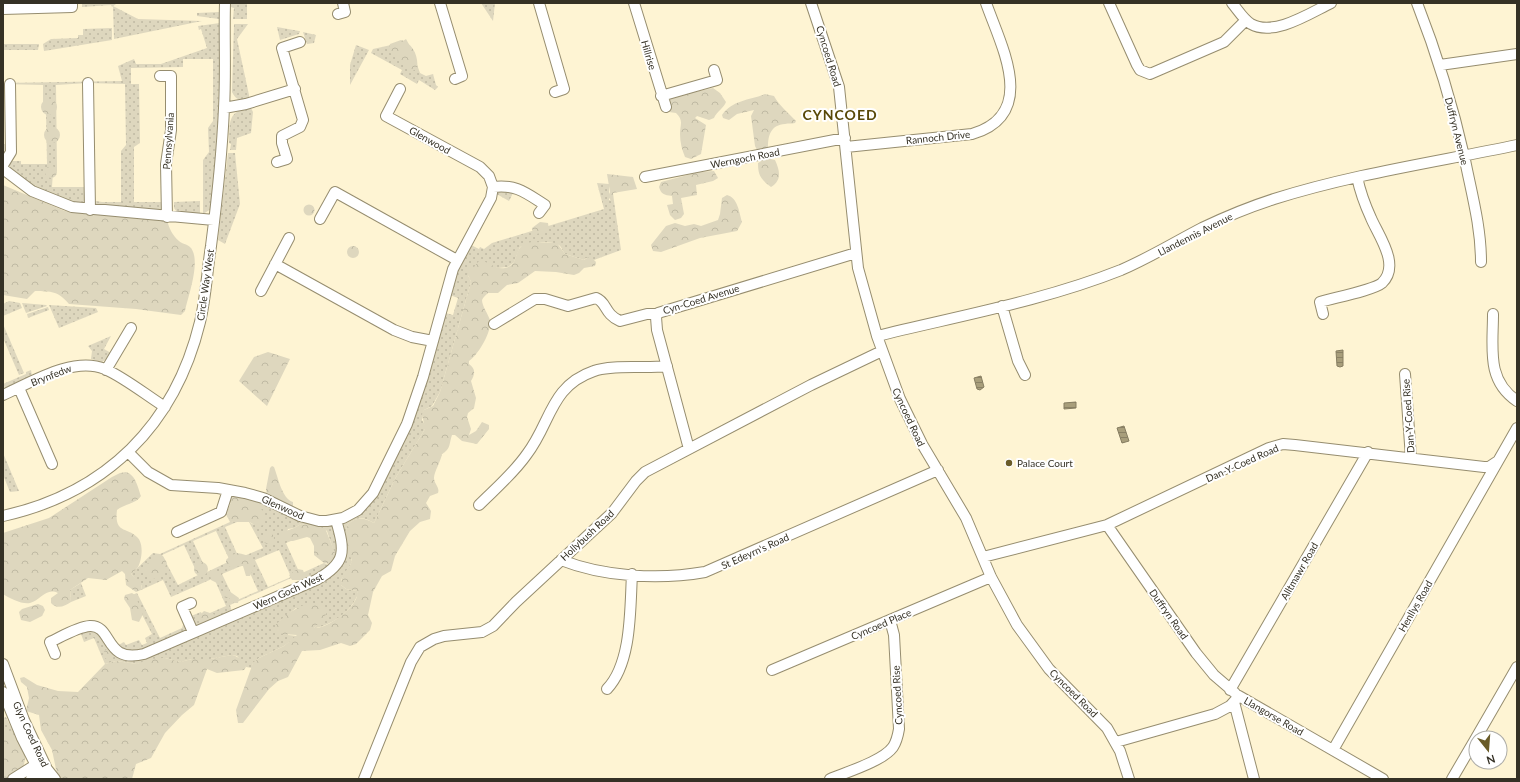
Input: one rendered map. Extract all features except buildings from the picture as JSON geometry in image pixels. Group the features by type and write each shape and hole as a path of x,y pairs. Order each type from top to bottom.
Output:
{"street":[{"path":"3,9 16,6 72,7 72,3"},
{"name":"Circle Way West","path":"3,516 32,509 68,495 96,478 128,452 165,407 184,372 200,322 214,220 224,108 225,3"},
{"path":"338,14 345,12 343,3"},
{"path":"440,3 462,76 454,79"},
{"path":"539,3 564,89 554,92"},
{"name":"Cyncoed Road","path":"811,3 836,75 845,142 856,253 863,288 877,336 910,421 966,518 991,577 1017,625 1038,655 1059,680 1098,717 1116,742 1129,779"},
{"name":"Rannoch Drive","path":"845,142 972,134 992,125 1000,118 1005,111 1010,98 1012,80 986,3"},
{"path":"1109,3 1137,65 1140,70 1150,74 1224,42 1246,20"},
{"path":"1232,3 1246,20 1262,28 1272,28 1285,24 1331,3"},
{"name":"Duffryn Avenue","path":"1417,3 1440,65 1464,156 1477,214 1481,262"},
{"name":"Hillrise","path":"636,4 661,96 666,107"},
{"path":"277,162 287,159 282,143 282,136 300,126 303,120 282,48 300,42"},
{"path":"1440,65 1517,54"},
{"path":"661,96 717,80 714,70"},
{"name":"Pennsylvania","path":"160,76 170,76 170,130 166,164 167,216"},
{"path":"88,83 90,210"},
{"path":"3,165 11,152 10,84"},
{"path":"224,108 246,104 295,89"},
{"name":"Glenwood","path":"128,452 148,472 171,485 228,490 256,495 310,519 327,522 336,520 358,510 373,493 407,424 457,260 491,198 493,187 489,176 480,167 386,116 400,89"},
{"name":"Werngoch Road","path":"645,177 845,142"},
{"name":"Llandennis Avenue","path":"877,336 1002,306 1068,288 1119,270 1246,209 1296,192 1357,177 1517,145"},
{"path":"3,169 20,183 46,198 72,207 90,210 214,220"},
{"path":"1323,314 1320,302 1373,288 1382,284 1387,276 1389,267 1386,248 1370,217 1357,177"},
{"path":"493,187 516,187 544,205 539,213"},
{"path":"320,219 335,192 457,260"},
{"path":"260,291 289,238"},
{"name":"Cyn-Coed Avenue","path":"689,449 657,330 657,314 660,311 856,253"},
{"path":"275,264 394,330 412,337 433,341"},
{"path":"494,324 530,302 540,298 568,306 596,298 603,302 609,314 620,321 647,314 657,314"},
{"path":"1002,306 1018,361 1025,375"},
{"path":"1493,314 1494,364 1496,376 1503,389 1517,401"},
{"path":"106,370 131,328"},
{"name":"Hollybush Road","path":"364,779 411,662 426,642 444,636 488,630 612,513 640,476 689,449 882,350"},
{"name":"Brynfedw","path":"3,394 71,366 86,365 106,370 165,407"},
{"path":"479,506 524,459 533,445 553,404 566,388 575,381 586,374 603,369 667,366"},
{"name":"Dan-Y-Coed Rise","path":"1405,374 1411,458"},
{"name":"Brynfedw","path":"19,388 52,464"},
{"path":"1498,461 1517,428"},
{"name":"Dan-Y-Coed Road","path":"983,557 1107,525 1276,446 1295,445 1368,452 1484,467 1498,461"},
{"name":"Alltmawr Road","path":"1234,696 1368,452"},
{"name":"Henllys Road","path":"1333,750 1498,461"},
{"name":"St Edeyrn's Road","path":"561,560 594,569 632,574 696,574 713,569 938,470"},
{"path":"176,532 221,512 228,490"},
{"name":"Wern Goch West","path":"55,654 50,642 90,626 99,628 103,631 111,647 116,651 132,656 144,654 316,580 336,565 342,555 342,541 336,520"},
{"name":"Duffryn Road","path":"1107,525 1196,653 1234,696"},
{"path":"607,689 615,681 626,647 632,574"},
{"name":"Cyncoed Place","path":"772,670 991,577"},
{"path":"191,603 182,607 193,632"},
{"name":"Cyncoed Rise","path":"830,779 881,757 893,747 897,741 899,729 895,649 894,635 890,620"},
{"name":"Glyn Coed Road","path":"3,664 40,771"},
{"path":"1481,730 1517,667"},
{"name":"Glyn Coed Road","path":"3,692 40,771 55,779"},
{"path":"1234,696 1254,779"},
{"name":"Llangorse Road","path":"1116,742 1216,714 1234,696 1383,779"},
{"path":"1452,779 1468,752"},
{"path":"13,779 40,771"}],"green space":[{"path":"82,3 116,4 112,7 111,5 82,7"},
{"path":"481,3 495,3 493,21"},
{"path":"231,4 247,4 247,19 233,19 234,8 231,7"},
{"path":"113,6 138,19 202,21 114,39"},
{"path":"219,12 219,19 197,16 197,13"},
{"path":"220,23 218,145 211,209 203,214 203,160 209,152 208,128 213,121 213,59 183,59 183,67 131,68 131,84 139,84 140,143 134,147 134,202 167,202 167,217 58,203 3,169 3,144 12,144 6,161 21,161 21,164 47,164 46,109 43,108 43,85 3,83 122,81 118,66 134,59 136,64 161,64 207,48 201,29 199,30 198,26","holes":["88,83 125,84 126,145 121,151 121,202 102,202 90,200 89,187 52,187 53,171 57,171 56,85"]},
{"path":"234,24 248,24 237,39 249,100 239,99 235,97 232,92"},
{"path":"277,27 300,31 299,34 280,40"},
{"path":"112,28 112,40 44,51 43,44 51,39 78,38 78,35 83,35 83,29"},
{"path":"303,32 316,35 314,43 307,44"},
{"path":"406,39 420,73 426,76 433,74 438,87 435,90 419,80 417,84 400,74 402,70 371,53 373,49 400,43"},
{"path":"401,40 412,47 416,55 417,69 412,71 391,54 389,48 390,44"},
{"path":"3,44 39,44 38,50 3,50"},
{"path":"356,45 369,50 350,85 350,65"},
{"path":"713,88 720,93 726,102 714,118 709,120 697,116 695,118 706,125 701,154 691,159 685,157 680,140 681,121 676,113 669,112 668,98"},
{"path":"765,94 774,96 796,121 795,123 776,126 771,131 768,147 761,151 757,150 755,146 751,116 754,110 737,114 729,120 723,118 722,115 736,103"},
{"path":"46,99 52,99 57,104 55,113 52,115 46,115 41,110 41,104"},
{"path":"250,106 253,112 251,133 237,138 236,150 230,150 231,144 229,143 229,129 231,119 237,112"},
{"path":"52,127 59,132 60,135 55,142 52,143 45,138 44,135 49,128"},
{"path":"228,153 235,153 240,204 225,244 218,240"},
{"path":"766,158 775,160 779,172 777,181 771,187 759,174 758,163"},
{"path":"53,166 56,167 56,177 49,178 46,177 45,170 46,167"},
{"path":"714,171 718,178 713,181 696,185 697,195 681,198 684,214 681,218 675,220 670,215 667,205 673,204 672,196 662,193 659,187 661,182 699,172"},
{"path":"607,174 633,177 637,189 613,193 614,201 611,201 608,196 610,192"},
{"path":"597,183 609,184 609,200 614,201 621,250 594,260 586,258 584,260 565,254 560,246 556,244 546,242 535,243 520,247 514,262 508,267 493,267 468,275 471,282 440,392 432,406 424,410 422,420 425,425 425,429 396,477 374,523 361,518 348,524 346,531 352,562 341,580 341,585 346,589 357,591 358,594 346,612 329,624 314,628 318,624 296,608 280,621 288,635 297,636 284,646 259,658 253,663 252,668 246,667 237,656 232,655 210,659 192,659 180,662 165,658 137,664 116,661 105,664 94,638 84,642 79,629 94,627 113,648 124,642 126,645 139,640 142,645 147,643 145,638 152,634 132,595 137,593 160,638 182,628 183,625 189,623 191,616 201,612 203,616 226,606 214,578 171,597 163,580 141,590 142,586 131,574 153,553 160,554 230,522 223,509 228,490 310,519 358,510 390,460 442,312 453,315 458,298 447,294 467,243 479,249 480,247 484,249 492,243 604,209","holes":["230,502 254,525 249,522 263,548 239,558 225,527 237,522 233,522 227,513","301,524 318,524 327,531 336,558 328,565 324,563 300,574 286,543 291,541 284,540 288,529 294,528","216,531 230,561 207,572 193,541","184,545 198,575 178,585 162,555","279,550 291,577 268,587 255,560","246,564 258,591 235,601 222,574","298,575 303,586 233,615 230,605"]},
{"path":"3,185 65,211 167,220 174,236 180,242 190,247 195,260 193,278 185,311 181,315 136,309 69,304 61,296 46,291 35,291 27,299 3,295"},
{"path":"516,187 509,201 493,192"},
{"path":"727,195 734,199 739,210 742,222 737,231 700,238 661,252 653,251 651,245 666,226 675,223 685,226 694,224 701,226 718,220 722,198"},
{"path":"200,201 200,215 177,212 174,208 174,202"},
{"path":"309,204 313,206 315,210 313,214 309,216 305,214 303,210 305,206"},
{"path":"540,222 548,223 549,230 547,232 536,234 533,232 532,228"},
{"path":"532,242 557,243 565,254 584,260 590,256 596,262 595,266 584,268 579,273 574,275 535,271 518,283 507,285 498,293 488,293 483,298 482,302 490,320 490,325 484,343 469,361 469,364 474,370 471,381 476,398 474,408 468,413 467,417 471,429 469,435 476,431 482,422 489,425 489,429 477,444 462,441 455,435 452,435 448,448 442,454 434,476 438,493 430,496 426,503 431,511 430,519 420,522 410,531 395,556 391,571 382,576 373,592 368,615 372,623 370,630 356,644 350,646 341,643 320,650 302,651 288,677 278,681 269,689 243,723 238,723 236,710 253,663 259,658 284,646 297,635 282,634 277,631 275,626 293,611 308,604 322,606 327,612 323,620 314,628 327,625 342,615 354,603 357,597 357,591 346,589 341,585 342,577 352,560 346,552 346,531 348,524 358,519 367,520 374,523 396,477 425,429 422,414 424,410 433,406 440,392 471,282 467,272 479,261 486,262 498,268 510,266 515,259 518,250 525,244"},
{"path":"351,246 355,246 359,252 355,258 351,258 347,254 347,250"},
{"path":"9,301 20,303 22,308 3,316 3,304"},
{"path":"22,303 46,305 47,306 26,313"},
{"path":"49,305 96,308 98,312 59,328"},
{"path":"48,307 49,310 28,318 27,314"},
{"path":"3,324 24,373 19,375 3,338"},
{"path":"111,336 104,349 111,353 110,357 102,362 91,359 92,351 88,346"},
{"path":"268,352 290,359 267,406 239,381 254,357"},
{"path":"31,370 32,376 5,388 3,384 26,374 26,372"},
{"path":"3,453 19,491 10,492 3,475"},
{"path":"272,466 274,467 283,492 289,500 293,502 293,506 290,507 267,496 266,489 270,468"},
{"path":"126,472 134,479 141,496 136,501 117,510 117,523 122,529 137,537 141,543 142,552 139,564 131,574 140,583 142,587 141,590 136,592 126,585 125,574 122,571 106,580 88,578 70,590 71,602 61,607 51,603 51,598 58,593 54,592 47,593 30,603 16,601 3,594 3,533 49,518 112,477"},
{"path":"233,495 247,496 258,503 263,511 265,520 264,525 259,526 249,522 233,522 230,520 227,513"},
{"path":"301,524 317,524 325,528 337,558 331,564 324,563 314,555 314,546 310,538 307,537 293,541 278,541 277,539 283,532"},
{"path":"270,532 273,533 273,543 266,544 263,543 262,536 263,533"},
{"path":"237,553 248,556 253,560 254,566 250,576 246,576 243,566 230,567 226,565 226,560 230,556"},
{"path":"155,556 163,556 167,563 162,574 154,579 148,577 145,574 145,566"},
{"path":"198,562 204,562 208,566 208,572 204,576 198,576 194,572 194,566"},
{"path":"297,569 303,570 305,576 300,580 292,580 289,575"},
{"path":"212,573 217,573 222,580 221,585 211,580 210,575"},
{"path":"81,583 86,596 71,602 70,590"},
{"path":"229,591 239,598 238,603 234,603 229,598 225,598 223,593"},
{"path":"132,593 135,595 143,614 139,622 132,620 130,608 124,599 125,595"},
{"path":"38,604 43,606 45,610 42,616 30,622 21,620 19,612 22,609"},
{"path":"204,611 219,616 220,618 203,626 200,615"},
{"path":"107,649 111,649 113,650 113,658 107,659 104,656 104,652"},
{"path":"232,655 242,661 246,667 244,670 217,673 207,669 194,705 165,733 151,758 136,764 132,779 58,779 52,750 41,730 39,715 26,711 29,698 27,687 21,682 20,678 24,677 37,685 58,691 78,692 105,664 116,661 137,664 149,659 165,658 180,662 192,659 210,659"},
{"path":"6,717 22,749 3,728 3,718"},
{"path":"3,728 9,732 26,755 23,769 9,779 3,779"}],"shaded area":[{"path":"1343,350 1343,366 1340,367 1337,366 1336,351"},
{"path":"981,376 984,387 980,390 977,389 974,378"},
{"path":"1076,402 1076,408 1064,409 1064,403"},
{"path":"1124,426 1129,441 1122,443 1117,428"}],"place":[{"name":"Palace Court","path":"1009,463"}],"district":[{"name":"CYNCOED","path":"840,114"}]}
